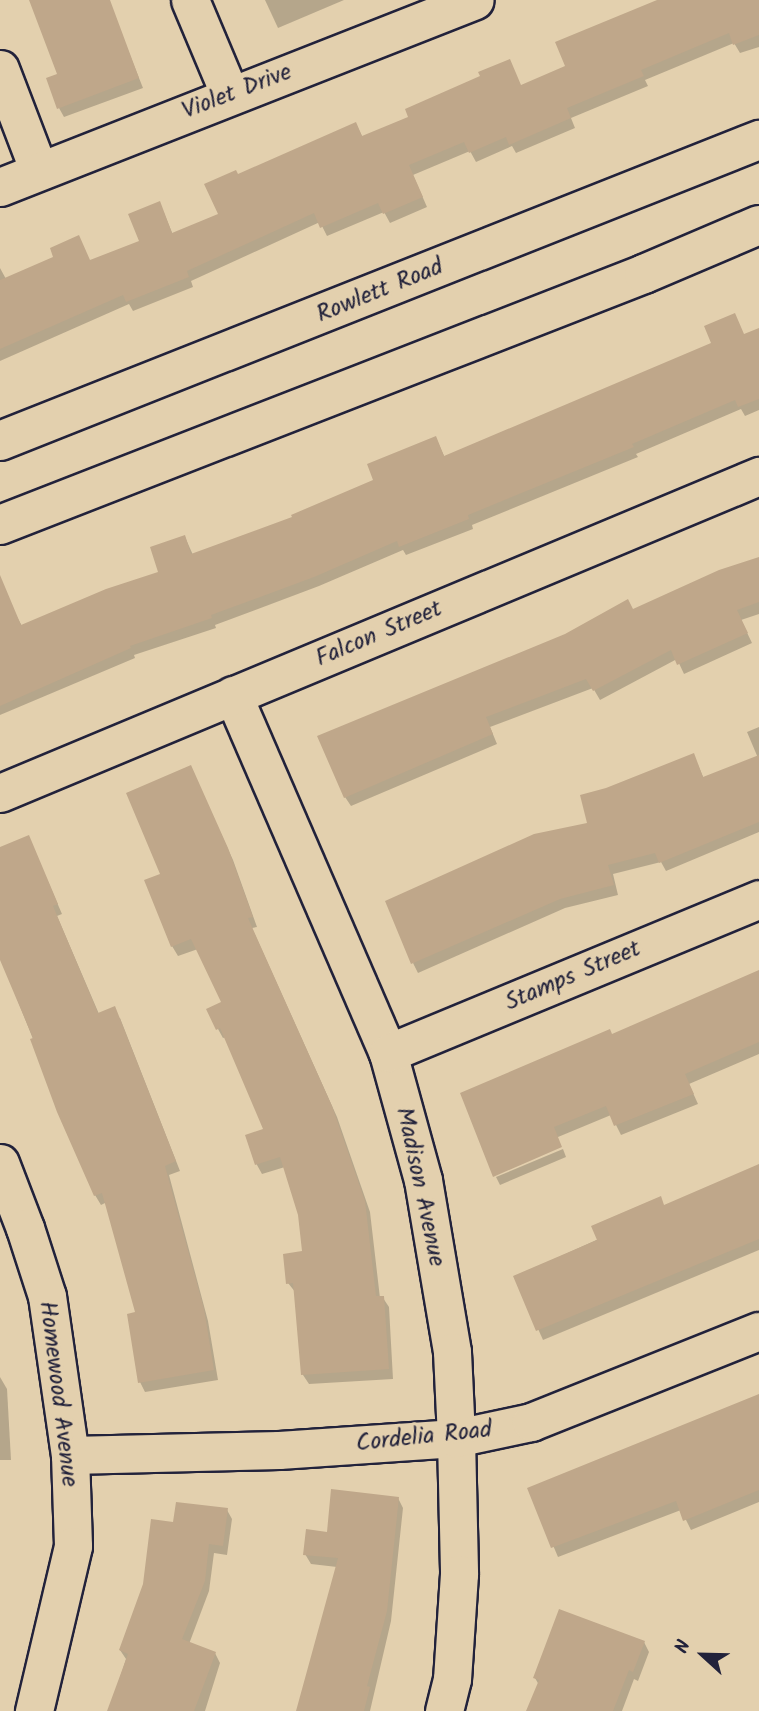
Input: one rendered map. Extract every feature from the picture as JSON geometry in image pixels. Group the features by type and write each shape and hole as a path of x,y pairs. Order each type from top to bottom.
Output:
{"main road":[{"name":"Rowlett Road","path":"0,441 759,140"},
{"path":"0,526 644,274 759,225"}],"street":[{"path":"190,0 230,95"},
{"name":"Violet Drive","path":"0,187 475,0"},
{"path":"0,69 39,171"},
{"name":"Falcon Street","path":"0,793 759,476"},
{"name":"Madison Avenue","path":"233,695 388,1054 423,1180 452,1352 456,1438 459,1574 452,1679 444,1711"},
{"name":"Stamps Street","path":"388,1054 759,899"},
{"name":"Homewood Avenue","path":"0,1163 47,1296 70,1455 73,1546 34,1711"},
{"name":"Cordelia Road","path":"70,1455 279,1450 456,1438 531,1422 759,1331"}],"building":[{"path":"29,0 110,0 139,78 57,109 46,78 57,74"},
{"path":"657,0 759,0 759,35 733,45 729,33 641,70 644,76 567,108 571,118 509,145 506,137 469,153 464,142 409,165 423,197 383,214 378,203 320,228 314,213 187,271 189,277 126,302 123,295 0,349 0,280 53,257 50,248 79,235 90,260 139,241 128,214 160,201 172,233 218,214 204,184 236,170 238,174 356,122 362,136 408,117 405,109 480,76 478,72 510,59 521,85 565,66 555,42"},
{"path":"735,313 744,334 759,328 759,399 738,407 735,400 632,444 634,447 468,515 469,519 399,547 397,541 314,577 211,615 212,618 130,646 131,648 0,706 0,575 21,625 106,589 158,572 150,547 185,535 191,554 292,517 291,515 373,480 367,464 436,436 444,456 711,343 704,326"},
{"path":"759,557 759,602 737,610 748,633 677,665 671,650 593,691 586,679 486,717 493,734 344,798 317,736 565,634 628,599 633,609 719,570"},
{"path":"694,753 703,777 759,755 759,822 659,863 655,853 608,865 614,885 560,899 411,964 385,901 534,834 587,823 580,795 606,788"},
{"path":"191,765 228,848 253,917 248,918 332,1106 365,1201 376,1296 384,1296 389,1369 301,1375 293,1283 286,1284 283,1254 302,1251 298,1215 280,1157 255,1165 245,1135 263,1129 220,1028 216,1030 206,1009 221,1002 191,939 171,947 144,880 160,874 126,793"},
{"path":"29,835 58,904 53,906 98,1013 115,1006 176,1161 165,1166 204,1309 214,1370 138,1383 127,1314 135,1312 102,1193 94,1196 57,1112 30,1039 33,1038 0,960 0,847"},
{"path":"759,970 759,1042 685,1074 694,1094 614,1126 606,1106 554,1127 562,1147 493,1177 460,1093 610,1029 612,1034"},
{"path":"759,1164 759,1239 536,1331 513,1276 597,1240 591,1226 661,1196 664,1205"},
{"path":"759,1394 759,1490 683,1521 676,1501 551,1548 527,1488"},
{"path":"331,1489 399,1497 387,1611 367,1686 370,1687 364,1711 296,1711 338,1558 303,1555 306,1529 327,1532"},
{"path":"176,1502 228,1508 223,1546 209,1544 205,1581 182,1639 216,1652 194,1711 107,1711 128,1654 119,1650 143,1584 151,1519 173,1522"},
{"path":"559,1609 645,1641 633,1672 629,1670 613,1711 526,1711 539,1680 533,1678"}]}
